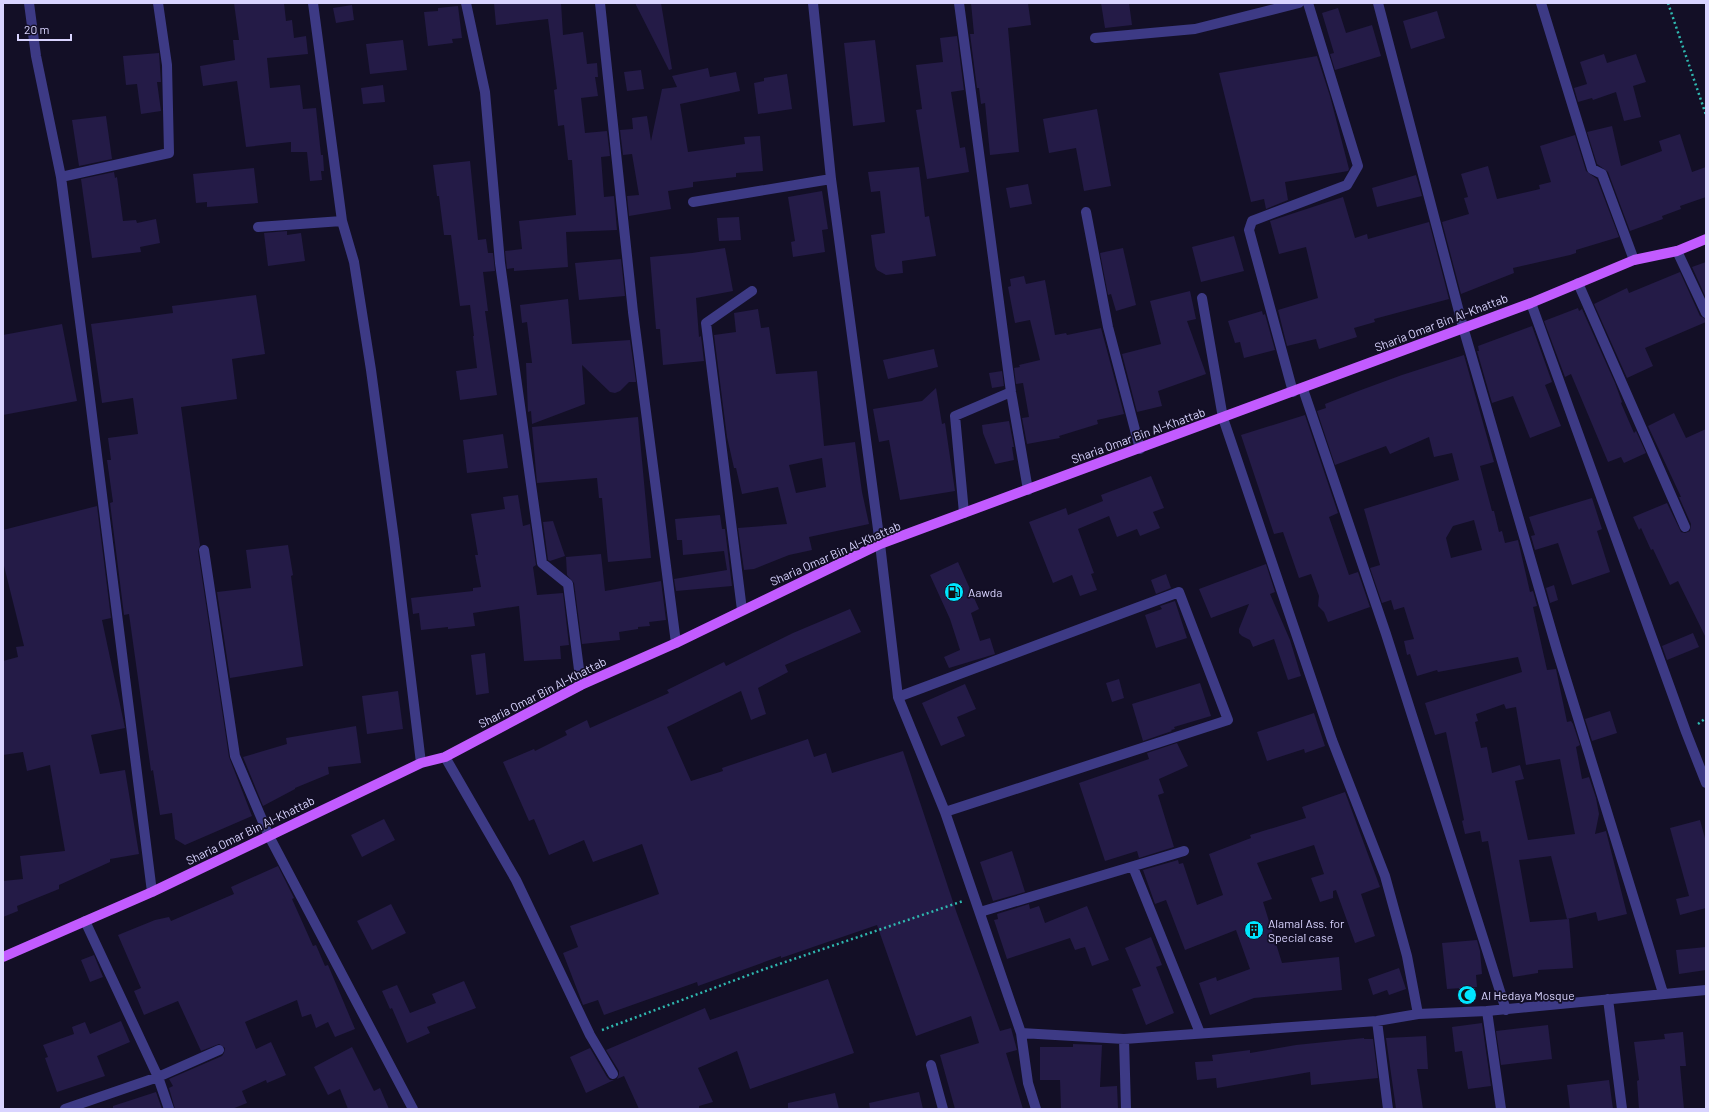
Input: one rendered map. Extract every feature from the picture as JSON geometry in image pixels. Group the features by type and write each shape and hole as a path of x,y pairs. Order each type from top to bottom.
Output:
{"main road":[{"name":"Sharia Omar Bin Al-Khattab","path":"3,957 152,892 421,763 445,757 581,685 676,643 880,544 1531,303 1634,260 1677,251 1706,239"}],"street":[{"path":"29,3 36,56 61,177 152,892"},
{"path":"61,177 169,153 167,65 158,3"},
{"path":"313,3 342,221 354,262 371,370 394,539 421,763"},
{"path":"466,3 485,92 500,263 542,563 568,584 581,685"},
{"path":"600,3 633,312 676,643"},
{"path":"813,3 831,179 880,544 898,697 946,812 1021,1033 1028,1083 1036,1109"},
{"path":"959,3 1011,392 1028,490"},
{"path":"1095,38 1195,29 1299,3"},
{"path":"1308,3 1358,166 1347,185 1252,221 1249,230 1298,390 1386,634 1506,1010"},
{"path":"1378,3 1463,327 1557,650 1663,993"},
{"path":"1541,3 1592,169 1602,174 1634,260"},
{"path":"693,202 831,179"},
{"path":"1086,212 1108,327 1140,449"},
{"path":"258,227 342,221"},
{"path":"1677,251 1706,313"},
{"path":"1578,283 1685,527"},
{"path":"742,610 706,323 752,290"},
{"path":"1202,298 1223,418 1332,740 1385,876 1407,956 1418,1014"},
{"path":"1531,303 1686,732 1706,783"},
{"path":"964,513 955,416 1011,392"},
{"path":"204,550 234,756 269,836 414,1109"},
{"path":"898,697 1179,592 1228,720 946,812"},
{"path":"445,757 516,880 590,1035 613,1074"},
{"path":"980,912 1184,851"},
{"path":"1133,866 1200,1032"},
{"path":"85,921 158,1077 169,1109"},
{"path":"1021,1033 1124,1038 1377,1021 1418,1014 1506,1010 1663,993 1706,990"},
{"path":"1608,999 1622,1109"},
{"path":"1487,1011 1501,1109"},
{"path":"1377,1021 1388,1109"},
{"path":"1124,1038 1126,1109"},
{"path":"65,1109 158,1077 219,1050"},
{"path":"931,1065 943,1109"}],"path":[{"path":"1668,3 1706,115"},
{"path":"590,1035 762,970 974,896"}],"building":[{"path":"234,3 284,3 286,21 292,20 294,38 306,36 308,54 267,58 270,88 300,85 303,109 316,108 321,155 323,155 324,171 321,171 322,180 310,181 307,152 291,152 291,142 246,147 237,81 203,86 200,66 235,60 233,40 239,40"},
{"path":"494,3 561,3 563,35 583,32 587,64 597,63 598,77 595,77 598,96 581,98 585,133 607,131 610,156 601,157 604,197 614,196 617,230 566,232 568,267 514,271 514,268 507,269 505,251 522,249 519,221 576,215 572,160 568,160 564,125 558,126 554,90 557,89 548,19 496,25"},
{"path":"635,3 661,3 672,69 669,70"},
{"path":"971,3 1028,3 1031,25 1008,28 1019,152 990,155 985,103 981,104 979,88 977,88 970,34 974,34"},
{"path":"1101,3 1129,3 1132,25 1105,28"},
{"path":"352,5 354,20 336,23 333,8"},
{"path":"458,6 462,38 452,39 453,43 428,46 424,12 438,11 438,8"},
{"path":"1338,8 1346,33 1372,25 1381,56 1335,70 1330,54 1334,53 1322,13"},
{"path":"1437,11 1445,38 1411,49 1403,21"},
{"path":"957,36 964,90 951,92 960,148 965,147 969,172 927,179 916,110 922,109 916,65 943,62 940,38"},
{"path":"403,40 407,70 370,74 366,44"},
{"path":"875,40 885,122 853,126 844,43"},
{"path":"159,53 161,82 157,82 161,111 141,114 137,84 126,85 123,56"},
{"path":"1604,54 1607,63 1636,54 1646,82 1633,86 1641,117 1624,121 1616,92 1593,100 1592,98 1578,102 1574,88 1587,84 1580,62"},
{"path":"1317,56 1330,96 1349,169 1348,171 1285,182 1288,200 1266,209 1264,199 1251,202 1219,73"},
{"path":"708,68 710,77 736,72 740,91 680,104 688,152 745,144 744,137 760,136 763,171 736,173 736,177 693,182 693,187 668,191 671,209 629,216 627,196 639,195 632,154 623,155 620,130 633,129 632,118 647,116 651,141 662,89 677,87 672,76"},
{"path":"641,70 644,89 627,91 624,72"},
{"path":"787,74 792,109 758,114 754,83 764,81 764,78"},
{"path":"383,85 385,102 363,104 361,88"},
{"path":"1097,109 1111,186 1084,191 1076,148 1049,153 1043,119"},
{"path":"106,116 112,159 79,166 72,120"},
{"path":"1612,126 1621,166 1662,151 1659,141 1680,134 1692,172 1706,167 1706,197 1680,206 1681,209 1662,216 1663,219 1630,231 1608,172 1597,164 1587,132"},
{"path":"1575,135 1586,171 1597,179 1619,237 1576,250 1576,253 1570,255 1513,268 1514,273 1461,294 1442,222 1469,214 1464,198 1468,197 1461,174 1488,166 1497,199 1540,189 1539,185 1551,182 1540,146"},
{"path":"470,161 478,240 486,239 488,253 493,253 495,271 483,272 488,311 485,311 497,395 460,400 456,371 477,368 474,336 470,305 460,306 451,235 444,235 433,165"},
{"path":"919,167 925,217 929,216 936,256 902,261 903,273 886,275 877,270 875,266 871,235 885,233 880,191 871,192 868,172"},
{"path":"254,168 258,203 207,207 207,202 196,203 193,174"},
{"path":"114,172 115,178 117,177 123,221 136,220 137,223 156,219 160,243 140,247 141,252 92,258 81,179"},
{"path":"1416,175 1422,196 1377,207 1372,188"},
{"path":"1028,184 1032,204 1010,208 1006,188"},
{"path":"822,191 828,229 822,230 825,252 793,257 791,242 795,241 788,197"},
{"path":"1343,197 1355,238 1367,234 1368,239 1429,222 1449,299 1374,319 1375,322 1354,328 1357,337 1319,349 1316,339 1287,346 1278,310 1318,298 1306,247 1279,254 1270,221"},
{"path":"739,217 741,240 719,241 717,218"},
{"path":"287,231 287,235 301,233 305,261 268,266 264,233"},
{"path":"1234,236 1244,271 1201,282 1192,247"},
{"path":"725,248 733,291 696,298 699,337 701,336 704,361 663,365 660,329 656,329 650,257"},
{"path":"1123,248 1136,305 1116,311 1111,294 1108,295 1100,253"},
{"path":"621,259 625,296 579,300 575,263"},
{"path":"1706,262 1706,298 1692,267"},
{"path":"1680,272 1700,316 1706,319 1706,322 1645,348 1653,366 1627,378 1594,304 1627,288 1629,293"},
{"path":"1024,276 1026,284 1045,280 1055,335 1066,333 1067,335 1101,328 1124,414 1097,420 1098,424 1059,436 1060,438 1027,444 1022,418 1029,417 1023,383 1016,384 1014,368 1020,367 1019,365 1040,360 1030,320 1015,323 1008,287 1011,286 1010,279"},
{"path":"1190,291 1196,319 1187,321 1206,374 1158,391 1162,406 1137,412 1122,354 1161,344 1150,301"},
{"path":"256,295 265,354 232,359 237,399 181,407 200,545 198,551 229,757 252,816 185,845 175,839 172,813 160,815 153,770 151,771 129,614 124,615 110,503 113,502 107,460 111,460 108,438 138,434 133,398 102,403 91,324 173,313 172,306"},
{"path":"568,299 572,344 630,340 636,382 629,382 620,391 615,393 610,392 582,365 585,404 532,424 531,411 528,412 526,363 532,363 527,322 522,323 520,305"},
{"path":"1578,308 1579,311 1582,309 1615,383 1622,402 1621,403 1634,433 1636,431 1646,453 1624,463 1621,457 1608,462 1571,374 1565,377 1544,321"},
{"path":"758,309 761,328 769,327 776,374 817,371 824,446 855,442 862,492 869,524 809,537 812,550 789,555 754,569 744,570 738,528 787,524 778,487 742,494 736,468 734,468 727,437 714,335 736,332 734,313","holes":["822,458 826,487 796,493 789,465"]},
{"path":"1262,311 1263,315 1265,314 1275,350 1244,358 1240,342 1235,343 1228,321"},
{"path":"62,324 77,401 3,415 3,335"},
{"path":"1532,326 1552,382 1545,385 1561,426 1530,438 1513,396 1492,403 1477,351 1479,351 1478,346"},
{"path":"934,349 938,367 888,379 883,360"},
{"path":"1464,355 1494,462 1480,466 1492,511 1494,511 1499,532 1502,531 1505,543 1518,540 1530,592 1533,591 1537,606 1533,607 1547,670 1556,669 1567,722 1571,721 1573,724 1580,745 1576,747 1582,779 1589,777 1596,798 1599,814 1595,834 1606,831 1627,914 1598,921 1596,912 1567,919 1551,856 1519,860 1530,922 1569,919 1573,968 1538,970 1538,973 1513,977 1488,841 1482,842 1480,831 1465,834 1462,821 1464,820 1446,732 1435,735 1425,703 1522,672 1518,657 1438,672 1437,670 1417,676 1410,654 1407,655 1404,641 1414,639 1404,607 1394,610 1391,600 1382,603 1370,568 1380,565 1364,509 1459,480 1452,453 1434,457 1429,437 1390,454 1386,446 1335,465 1317,411 1326,408 1325,404 1402,375","holes":["1474,520 1482,550 1451,558 1446,538 1453,526","1504,704 1506,709 1516,707 1526,765 1560,759 1575,834 1528,840 1515,781 1524,779 1520,765 1492,773 1487,747 1481,748 1475,722 1478,721 1476,714"]},
{"path":"1002,371 1004,386 992,388 989,373"},
{"path":"936,388 942,424 945,423 955,491 900,500 889,440 879,442 873,409 922,401"},
{"path":"1674,413 1686,438 1706,429 1706,638 1678,581 1670,585 1653,549 1651,550 1641,528 1639,530 1633,517 1667,503 1681,532 1685,533 1690,531 1691,524 1679,497 1681,497 1648,426"},
{"path":"1305,415 1338,513 1329,517 1349,575 1358,572 1370,607 1328,622 1324,612 1318,606 1319,596 1311,574 1299,578 1283,532 1274,534 1241,435"},
{"path":"638,417 651,558 608,562 602,498 599,498 597,478 537,483 532,427"},
{"path":"1009,421 1014,447 1012,447 1014,460 995,464 983,433 982,425"},
{"path":"503,434 508,468 467,473 463,440"},
{"path":"1151,476 1164,508 1153,512 1160,528 1140,536 1137,529 1117,537 1109,516 1078,529 1094,573 1091,574 1097,590 1080,596 1072,575 1053,583 1029,522 1066,508 1068,515 1103,501 1101,495"},
{"path":"518,495 523,526 530,524 536,565 533,567 537,595 563,593 569,645 560,646 561,659 524,661 519,606 473,613 475,626 448,629 448,627 421,630 419,613 413,614 411,598 473,591 473,588 481,587 475,555 478,555 471,514 505,509 503,497"},
{"path":"1592,498 1602,529 1597,531 1610,572 1572,585 1558,543 1535,550 1531,536 1535,535 1529,517"},
{"path":"97,506 111,618 102,620 125,728 91,735 100,774 125,770 139,854 110,859 110,862 59,885 59,889 17,906 18,911 3,917 3,881 23,879 20,856 65,851 50,765 27,771 23,752 3,755 3,661 18,657 16,647 24,646 3,562 3,530"},
{"path":"720,515 722,529 725,529 732,586 676,591 674,579 727,570 724,551 683,555 682,540 677,540 675,519"},
{"path":"553,521 565,556 550,561 548,560 543,522"},
{"path":"288,545 293,575 291,576 303,666 230,678 217,592 251,588 246,550"},
{"path":"601,554 605,591 661,581 666,620 649,622 650,626 638,627 638,629 619,632 620,640 582,644 574,583 567,575 566,557"},
{"path":"958,562 979,609 971,613 980,641 990,638 995,654 949,668 944,657 960,650 950,619 930,575"},
{"path":"1266,564 1275,592 1270,594 1290,640 1301,676 1288,680 1274,639 1253,647 1250,640 1239,633 1239,629 1249,604 1211,618 1199,589"},
{"path":"1166,574 1171,588 1156,594 1151,580"},
{"path":"1554,585 1558,600 1550,603 1546,588"},
{"path":"1175,601 1187,638 1156,648 1145,615 1162,609 1160,606"},
{"path":"850,609 861,632 785,665 788,672 758,688 766,714 751,720 741,691 667,727 691,781 723,771 722,768 808,739 814,757 826,753 832,773 903,751 956,911 1000,1031 1011,1028 1017,1050 1006,1053 1023,1109 955,1109 940,1055 979,1043 971,1016 916,1036 877,925 781,958 781,956 698,986 697,982 604,1015 598,1000 583,1005 563,953 578,947 570,926 659,894 642,844 593,862 584,840 549,855 534,819 529,821 503,762 534,749 535,751 567,735 565,731 587,720 590,728 669,693 667,690 724,662 726,666 793,633"},
{"path":"1693,633 1699,647 1667,660 1662,646"},
{"path":"485,653 489,693 476,695 471,655"},
{"path":"1119,679 1124,698 1112,702 1106,683"},
{"path":"1200,683 1211,716 1174,727 1175,729 1171,730 1172,731 1143,741 1132,704"},
{"path":"965,684 976,709 957,717 965,736 941,746 922,703"},
{"path":"398,691 403,729 367,734 362,696"},
{"path":"1610,711 1617,733 1592,741 1585,719"},
{"path":"1314,713 1325,746 1305,753 1304,749 1267,761 1257,732"},
{"path":"356,726 361,763 328,767 329,774 295,788 263,806 243,757 287,744 286,738"},
{"path":"1177,743 1188,766 1159,779 1164,793 1158,795 1174,847 1139,858 1137,851 1105,861 1079,783 1149,759 1147,753"},
{"path":"1345,792 1380,887 1361,894 1375,936 1355,943 1336,890 1333,891 1333,898 1320,902 1311,878 1324,874 1314,845 1257,863 1272,899 1263,902 1282,963 1339,957 1342,990 1254,998 1210,1015 1199,983 1216,977 1217,981 1250,969 1236,930 1185,950 1166,900 1155,904 1143,870 1178,860 1179,864 1183,863 1197,905 1223,895 1209,854 1251,838 1250,835 1306,818 1302,807"},
{"path":"384,819 395,840 362,857 351,835"},
{"path":"1700,820 1706,842 1706,908 1680,915 1676,899 1689,896 1670,828"},
{"path":"1012,851 1025,892 993,901 980,862"},
{"path":"278,866 294,898 292,899 313,946 316,945 325,966 328,965 355,1029 335,1037 328,1022 316,1028 311,1014 302,1017 297,1000 245,1022 256,1049 271,1042 286,1075 267,1083 266,1080 242,1091 247,1103 232,1109 175,1109 169,1088 173,1086 169,1079 222,1056 225,1048 219,1044 201,1051 178,1001 144,1015 134,991 141,988 118,935 155,920 169,917 171,921 234,894 231,887"},
{"path":"391,904 406,933 372,950 357,921"},
{"path":"1029,904 1030,909 1039,906 1045,923 1087,906 1109,960 1092,966 1085,947 1075,950 1070,938 1007,959 994,920 998,919 997,914"},
{"path":"1151,937 1162,965 1156,967 1174,1013 1146,1025 1132,989 1141,986 1125,948"},
{"path":"1477,940 1480,951 1482,974 1476,975 1477,987 1447,989 1442,943"},
{"path":"1706,947 1706,970 1679,974 1676,950"},
{"path":"94,955 103,977 90,982 81,960"},
{"path":"1399,968 1406,989 1389,995 1387,990 1373,995 1368,979"},
{"path":"828,979 854,1053 750,1089 737,1051 698,1068 713,1102 699,1106 699,1109 639,1109 624,1076 617,1079 619,1071 606,1050 705,1008 710,1020"},
{"path":"464,981 476,1008 427,1027 430,1033 407,1043 392,1008 390,1009 382,991 397,985 410,1013 436,1003 432,994"},
{"path":"121,1021 130,1042 97,1056 105,1076 57,1092 45,1058 48,1057 43,1045 74,1034 72,1027 85,1022 90,1034"},
{"path":"1482,1023 1491,1086 1468,1089 1462,1051 1455,1052 1452,1027"},
{"path":"1548,1025 1552,1059 1501,1065 1496,1031"},
{"path":"1683,1032 1686,1066 1680,1066 1684,1109 1639,1109 1637,1081 1639,1080 1634,1042 1665,1039 1664,1034"},
{"path":"1426,1036 1428,1069 1417,1069 1423,1109 1396,1109 1386,1038"},
{"path":"1364,1038 1373,1039 1378,1078 1311,1085 1310,1072 1217,1088 1216,1078 1197,1080 1195,1062 1213,1061 1212,1055 1250,1050 1250,1053 1296,1045"},
{"path":"1073,1044 1102,1045 1100,1087 1117,1086 1118,1109 1061,1109 1060,1080 1040,1080 1040,1047 1073,1047"},
{"path":"352,1047 374,1091 380,1088 389,1109 348,1109 340,1089 328,1095 314,1067"},
{"path":"590,1048 607,1077 610,1080 614,1080 586,1093 570,1057"},
{"path":"1609,1080 1613,1109 1570,1109 1567,1085"},
{"path":"156,1092 162,1109 113,1109 113,1106"},
{"path":"919,1092 923,1109 870,1109 869,1103"},
{"path":"835,1093 839,1109 788,1109 788,1103"}],"place":[{"name":"Aawda","path":"954,592"},
{"name":"Alamal Ass. for Special case","path":"1254,930"},
{"name":"Al Hedaya Mosque","path":"1467,995"}]}
